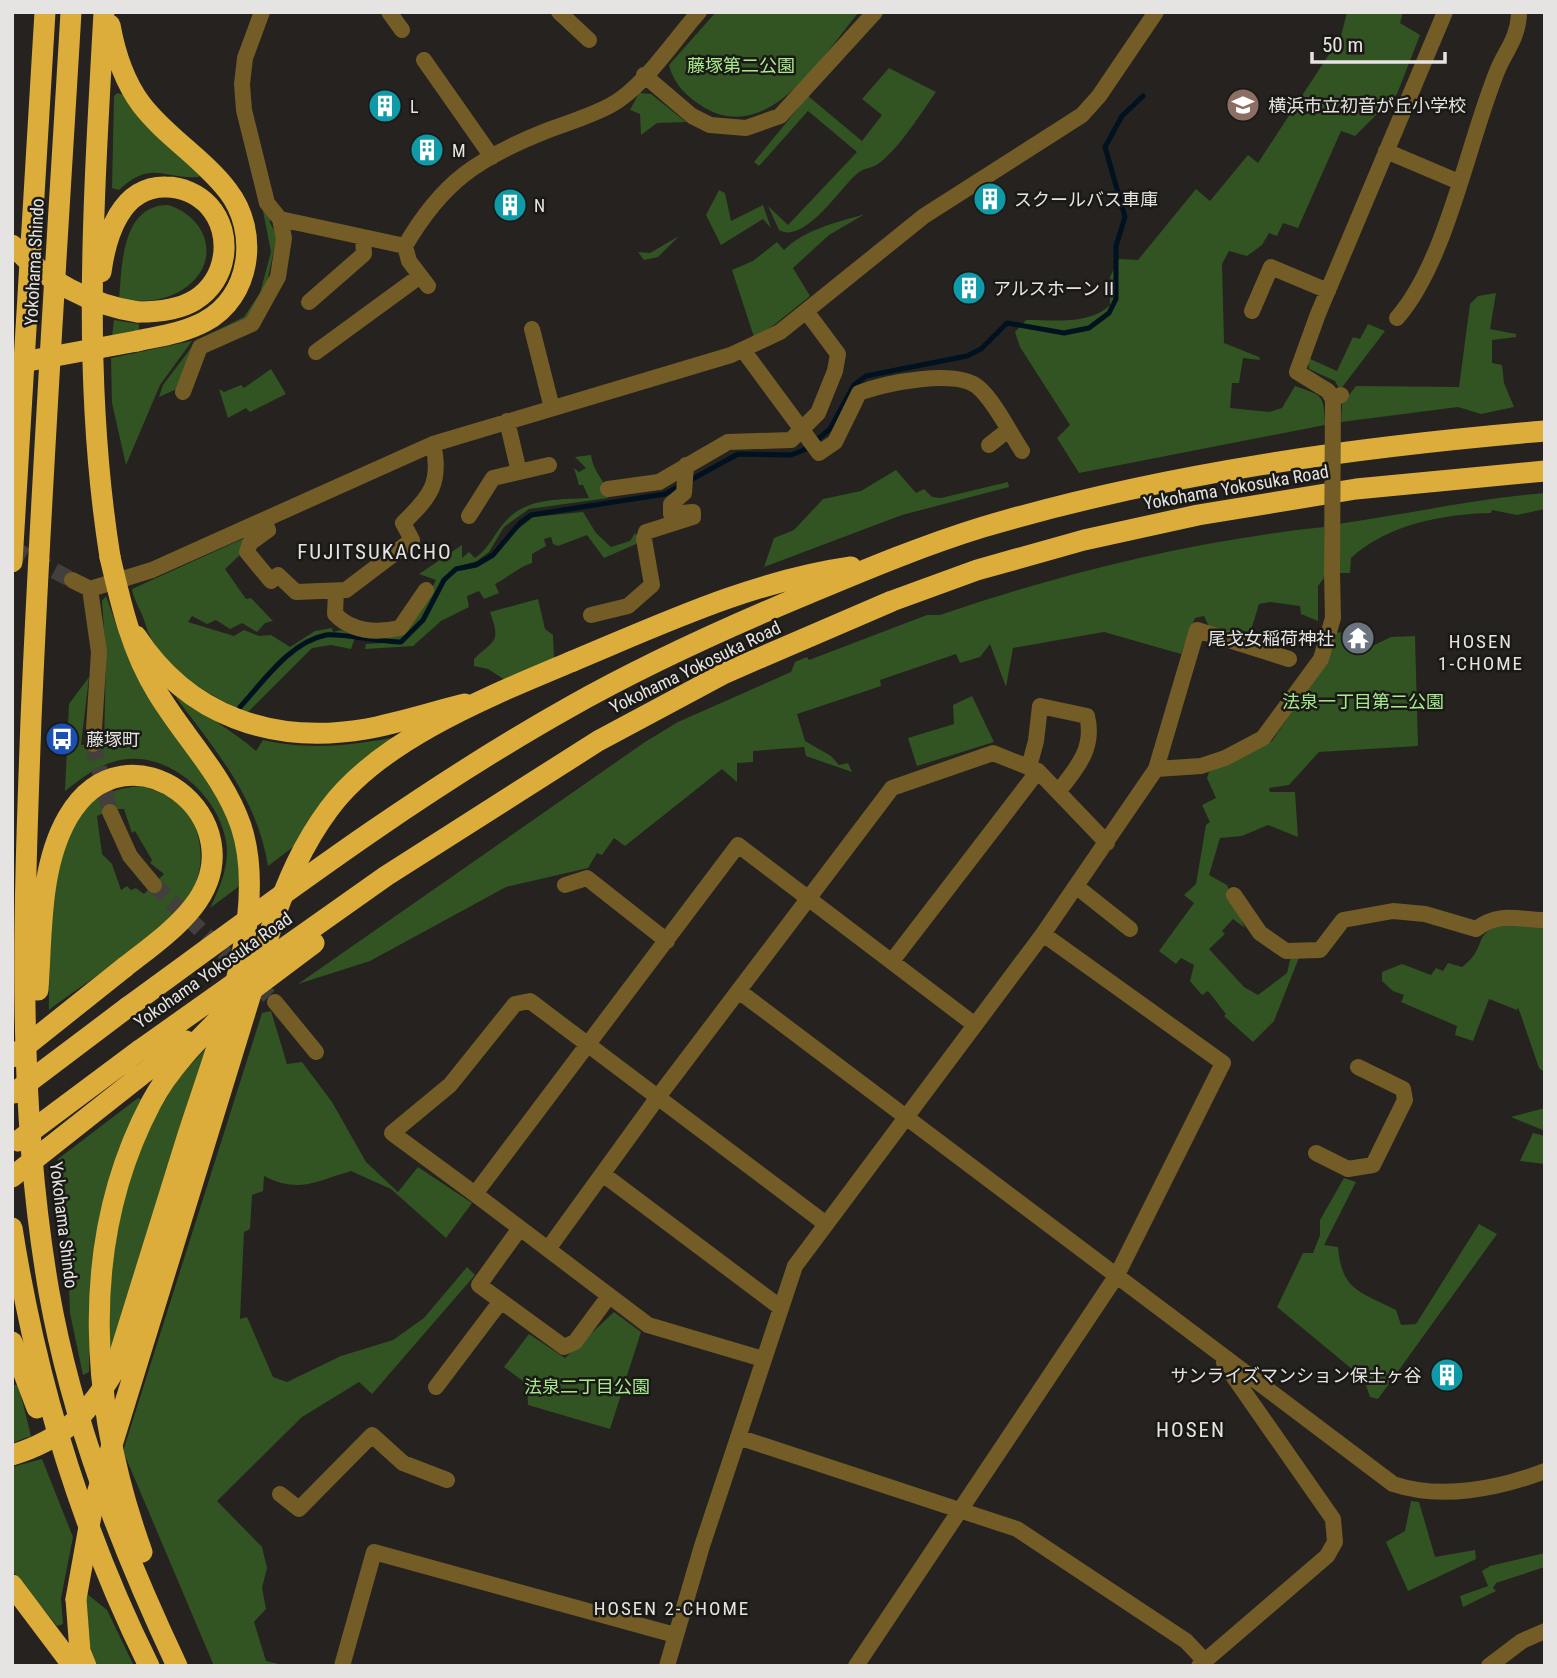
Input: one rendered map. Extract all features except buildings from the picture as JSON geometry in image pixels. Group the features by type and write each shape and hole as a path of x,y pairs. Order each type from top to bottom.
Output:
{"highway":[{"name":"Yokohama Shindo","path":"12,562 45,12"},
{"name":"Yokohama Shindo","path":"71,12 35,639 26,859 27,1073 36,1198 49,1291 90,1450 127,1553 177,1666"},
{"path":"12,364 191,328 218,312 242,276 247,233 243,217 230,193 205,164 152,116 133,91 114,45 106,12"},
{"path":"12,1455 42,1446 83,1417 115,1369 223,1022 246,929 250,898 249,871 241,826 221,784 174,719 146,673 125,620 110,557 94,439 91,358 93,223 106,12"},
{"path":"12,245 33,264 69,289 105,305 138,312 169,310 195,301 210,286 220,268 224,243 217,217 209,206 187,191 174,187 148,190 135,196 117,217 103,263 91,358"},
{"name":"Yokohama Yokosuka Road","path":"12,1095 128,1006 326,863 460,773 569,707 710,635 880,563 981,528 1182,479 1308,457 1545,431"},
{"name":"Yokohama Yokosuka Road","path":"12,1145 140,1050 386,876 598,741 725,673 892,601 977,570 1084,540 1198,514 1356,489 1545,471"},
{"path":"86,1666 80,1651 76,1599 79,1570 96,1497 273,922 296,859 330,807 350,785 424,732 485,699 722,598 821,572 880,563"},
{"path":"125,620 160,670 175,684 218,712 270,729 326,733 365,729 485,699"},
{"path":"12,1056 125,967 194,906 205,886 211,860 211,838 194,804 174,787 141,775 106,781 88,792 77,804 58,838 46,888 36,1060 49,1291"},
{"path":"12,1177 486,811"},
{"path":"188,1666 147,1567 118,1479 108,1430 99,1357 99,1285 119,1181 151,1102 193,1045 237,1002"},
{"path":"12,1227 32,1340 48,1403 94,1542"},
{"path":"12,1342 57,1459 149,1666"},
{"path":"12,1585 73,1666"}],"street":[{"path":"183,392 200,347 252,324 278,277 284,239 280,219 267,203 244,110 245,58 262,12"},
{"path":"389,12 402,30"},
{"path":"559,12 589,40"},
{"path":"316,352 424,281 409,261 405,246 444,189 523,140 612,104 644,75 699,12"},
{"path":"644,75 692,116 719,127 746,128 780,116 875,12"},
{"path":"72,580 90,589 152,570 433,444 743,350 780,332 924,216 1082,115 1099,96 1156,12"},
{"path":"1156,769 1201,766 1225,758 1263,738 1321,659 1333,618 1337,397 1297,372 1445,12"},
{"path":"1397,318 1430,262 1499,68 1517,36 1519,15"},
{"path":"424,60 492,157"},
{"path":"1387,151 1460,182"},
{"path":"280,219 405,246"},
{"path":"309,302 364,254 363,238"},
{"path":"1252,311 1271,267 1328,292"},
{"path":"608,489 685,476 728,442 791,440 801,432 818,413 835,370 838,354 806,311"},
{"path":"532,329 552,408"},
{"path":"743,350 818,453 835,442 859,393 876,387 925,379 964,380 979,388 1022,451"},
{"path":"506,421 519,472"},
{"path":"989,445 1008,430"},
{"path":"264,520 268,530 250,543 247,552 271,582 278,575 296,592 346,590 412,540 403,523 429,498 438,467 433,444"},
{"path":"469,516 493,478 549,466"},
{"path":"591,615 628,606 652,585 644,539 646,532 694,517 693,512 671,513 671,504 684,493 685,476"},
{"path":"90,589 99,652 93,744"},
{"path":"336,591 335,614 346,625 381,633 401,628 426,590"},
{"path":"667,1666 738,1437 795,1266 1043,934 1156,769 1197,630 1289,659"},
{"path":"892,961 1033,769 1040,706 1087,716 1090,728 1084,758 1058,792"},
{"path":"548,1249 658,1097 892,788 993,753 1033,769 1107,843"},
{"path":"110,812 130,856 154,885"},
{"path":"475,1194 738,845 975,1025"},
{"path":"565,885 587,878 667,941"},
{"path":"1077,887 1130,929"},
{"path":"1234,895 1261,933 1288,952 1320,950 1343,920 1392,911 1425,914 1476,929 1498,917 1517,915 1545,920"},
{"path":"856,1666 1117,1275 1223,1063 1043,934"},
{"path":"740,992 1394,1483 1415,1491 1435,1494 1517,1481 1545,1471"},
{"path":"275,1002 303,1028 316,1052"},
{"path":"763,1359 648,1325 392,1133 450,1086 515,1004 530,1002 826,1224"},
{"path":"1316,1153 1348,1169 1373,1165 1405,1100 1403,1089 1358,1067"},
{"path":"604,1175 781,1308"},
{"path":"520,1228 479,1285 564,1347 575,1342 609,1296"},
{"path":"436,1387 501,1301"},
{"path":"738,1437 1017,1529 1186,1642 1201,1662 1327,1556 1335,1542 1333,1519 1217,1352"},
{"path":"280,1494 299,1509 372,1435 403,1463 447,1480"},
{"path":"342,1666 374,1552 675,1635"},
{"path":"1493,1665 1521,1641 1545,1631"}],"green space":[{"name":"藤塚第二公園","path":"716,12 859,12 812,71 793,90 773,105 751,115 729,116 705,108 687,95 674,79 669,65"},
{"path":"1347,12 1403,12 1400,23 1420,35 1397,94 1355,136 1341,131 1298,228 1283,223 1277,236 1269,233 1262,245 1247,256 1229,251 1222,264 1224,343 1259,357 1260,360 1243,358 1239,383 1232,383 1230,408 1269,412 1282,408 1295,386 1320,398 1324,407 1325,425 1079,473 1057,438 1070,425 1020,347 1015,332 1026,320 1082,319 1102,311 1110,305 1110,277 1119,259 1138,260 1196,189 1210,201 1248,155 1258,163 1341,36"},
{"path":"889,68 936,92 886,157 858,173 811,222 789,232 779,230 768,206 788,225 857,152 808,111 759,166 754,162 808,96 862,141 882,115 862,99"},
{"path":"117,93 124,95 199,173 199,177 150,173 141,175 119,190 112,188 114,96"},
{"path":"639,93 651,94 686,122 657,123 641,135 640,114 630,110"},
{"path":"719,190 725,193 731,221 763,205 771,228 763,219 721,245 706,215"},
{"path":"168,205 194,220 201,231 206,243 203,268 195,280 167,297 143,301 119,300 123,255 133,226 141,215 153,208"},
{"path":"262,206 269,211 270,223 277,235 266,288 247,319 196,343 179,388 159,397 163,385 197,340 244,317 260,293 271,252"},
{"path":"865,214 829,235 793,268 810,296 774,325 754,337 732,270 753,261 777,242 784,250 812,231"},
{"path":"679,236 658,257 644,260 638,252 650,253"},
{"path":"1496,293 1490,329 1516,334 1516,337 1492,340 1492,363 1502,365 1504,383 1514,407 1481,414 1458,407 1341,422 1342,404 1356,386 1459,387 1470,304 1478,296"},
{"path":"114,320 139,324 139,333 112,337"},
{"path":"1368,324 1385,331 1340,390 1335,381 1309,369 1308,358 1337,371 1353,337 1360,339"},
{"path":"192,341 160,385 126,465 112,403 111,358"},
{"path":"271,369 286,394 250,412 246,408 228,418 219,389 224,392 241,385 244,388"},
{"path":"591,455 608,498 529,509 504,527 489,552 477,561 456,567 442,579 422,619 401,641 368,639 368,635 380,637 428,597 436,580 419,574 462,545 462,558 469,552 475,558 503,524 521,509 531,504 554,500 589,498 583,485 579,485 574,468 579,472 586,468 575,457"},
{"path":"896,470 916,493 924,489 932,497 941,498 1008,482 1009,487 902,515 764,567 774,538 794,530 823,499 861,491"},
{"path":"1545,493 1545,509 1517,515 1492,510 1491,513 1435,519 1398,530 1381,537 1351,558 1350,573 1337,573 1338,524"},
{"path":"583,512 596,533 611,547 630,541 635,533 640,539 636,544 604,558 587,535 558,546 553,544 551,537 544,539 546,546 532,554 532,563 495,584 499,593 484,599 479,591 467,596 469,607 441,621 413,646 365,649 366,644 403,642 425,621 445,581 457,570 477,566 494,556 512,534 533,517"},
{"path":"1324,527 1324,578 1318,586 1318,621 1301,614 1300,606 1270,602 1259,604 1248,640 1210,629 1204,616 1195,618 1181,654 1104,632 1013,648 1006,687 990,644 980,657 960,663 956,654 880,680 881,686 797,714 805,741 831,756 839,765 848,763 852,772 806,756 804,747 753,751 753,762 737,763 737,782 722,769 625,846 614,838 602,855 597,853 588,868 506,887 370,961 298,984 645,742 678,722 791,672 795,662 807,657 809,660 927,615 940,615 1082,572 1226,541"},
{"path":"249,536 242,553 225,569 246,599 251,598 273,621 265,623 257,632 242,623 230,629 216,620 207,624 192,616 188,622 234,636 244,630 259,636 271,635 290,647 315,631 332,628 333,632 341,630 356,635 351,649 331,645 312,648 247,713 201,688 172,666 151,639 132,589"},
{"path":"106,596 126,652 225,799 245,882 210,908 221,884 226,841 212,807 187,778 153,761 116,761 89,773 65,791 69,704 89,677 81,745 104,743 106,658 102,601"},
{"path":"538,599 545,629 553,635 554,660 505,680 488,669 474,666 474,659 494,640 495,630 490,612"},
{"name":"法泉一丁目第二公園","path":"1334,632 1346,633 1356,654 1391,637 1415,636 1418,746 1319,752 1289,785 1269,788 1270,792 1295,792 1298,837 1268,825 1242,836 1220,838 1209,875 1227,885 1245,928 1233,919 1222,931 1225,934 1209,949 1244,987 1258,995 1287,973 1291,956 1300,955 1274,1021 1253,1042 1224,1016 1226,1014 1208,991 1202,995 1190,981 1194,965 1181,958 1176,964 1159,951 1194,903 1184,895 1196,884 1206,825 1210,822 1202,805 1216,798 1207,778 1209,772 1272,741 1325,663"},
{"path":"175,696 256,751 263,740 333,746 402,736 301,841 268,866 262,841 244,796 219,755"},
{"path":"972,696 994,742 917,766 908,738 954,724 953,705"},
{"path":"142,786 160,792 188,814 197,832 200,848 197,879 190,894 164,924 49,1010 53,911 56,883 67,835 82,810 97,798","holes":["115,809 124,809 132,833 135,831 152,860 150,863 164,874 144,894 127,886 121,890 112,864 102,854 97,816"]},
{"path":"1514,923 1545,927 1545,1073 1539,1068 1518,1007 1517,1010 1489,999 1473,1041 1455,1035 1457,1026 1401,1002 1404,995 1393,991 1382,981 1382,972 1402,964 1431,975 1436,968 1443,971 1448,963 1462,967 1476,952 1485,934 1499,926"},
{"path":"271,1011 287,1064 302,1062 332,1102 366,1162 398,1192 418,1167 472,1203 446,1238 391,1189 351,1171 298,1185 264,1176 263,1191 252,1195 250,1229 244,1232 240,1319 247,1317 273,1377 287,1382 341,1356 393,1340 424,1318 467,1267 475,1275 372,1394 359,1382 302,1417 217,1501 262,1547 267,1568 262,1588 266,1609 254,1622 266,1661 287,1666 214,1666 123,1451 262,1013"},
{"path":"211,1042 109,1366 110,1292 114,1255 129,1183 141,1148 157,1115 180,1078"},
{"path":"138,1098 145,1101 113,1170 98,1227 91,1299 89,1372 83,1375 70,1313 66,1214 58,1159"},
{"path":"1545,1108 1545,1131 1511,1117"},
{"path":"1533,1133 1545,1136 1545,1164 1520,1161"},
{"path":"1344,1178 1356,1182 1324,1245 1338,1247 1340,1262 1348,1281 1362,1293 1396,1310 1401,1325 1416,1324 1479,1224 1497,1234 1378,1399 1370,1397 1364,1379 1277,1307 1303,1253 1313,1253 1320,1235 1320,1220"},
{"name":"法泉二丁目公園","path":"614,1312 641,1332 610,1429 528,1405 527,1384 504,1367 529,1334 565,1358"},
{"path":"18,1384 31,1436 12,1443 12,1386"},
{"path":"42,1459 73,1537 61,1598 63,1624 57,1626 12,1570 12,1467"},
{"path":"1411,1501 1419,1502 1435,1557 1475,1550 1476,1559 1408,1591 1386,1542 1405,1531"},
{"path":"1545,1553 1545,1567 1496,1583 1493,1588 1496,1591 1463,1607 1460,1596 1488,1586 1482,1571 1490,1566"},
{"path":"86,1593 107,1610 134,1666 97,1666 90,1646"}],"waterway":[{"path":"240,707 278,664 313,639 332,635 401,642 423,620 444,580 456,569 476,565 493,555 520,523 531,515 665,494 738,454 791,455 806,449 830,429 854,385 866,376 967,356 981,349 1007,323 1064,333 1089,328 1109,313 1116,299 1116,246 1125,217 1105,147 1122,116 1143,96"}],"tunnel":[{"path":"12,548 72,580"},
{"path":"93,744 110,812"},
{"path":"154,885 275,1002"}],"place":[{"name":"横浜市立初音が丘小学校","path":"1243,105"},
{"name":"L","path":"385,106"},
{"name":"M","path":"427,150"},
{"name":"スクールバス車庫","path":"990,199"},
{"name":"N","path":"510,205"},
{"name":"アルスホーンⅡ","path":"969,288"},
{"name":"尾戈女稲荷神社","path":"1358,638"},
{"name":"藤塚町","path":"62,739"},
{"name":"サンライズマンション保土ヶ谷","path":"1447,1375"}],"district":[{"name":"FUJITSUKACHO","path":"375,552"},
{"name":"HOSEN 1-CHOME","path":"1481,652"},
{"name":"HOSEN","path":"1191,1430"},
{"name":"HOSEN 2-CHOME","path":"672,1608"}]}
